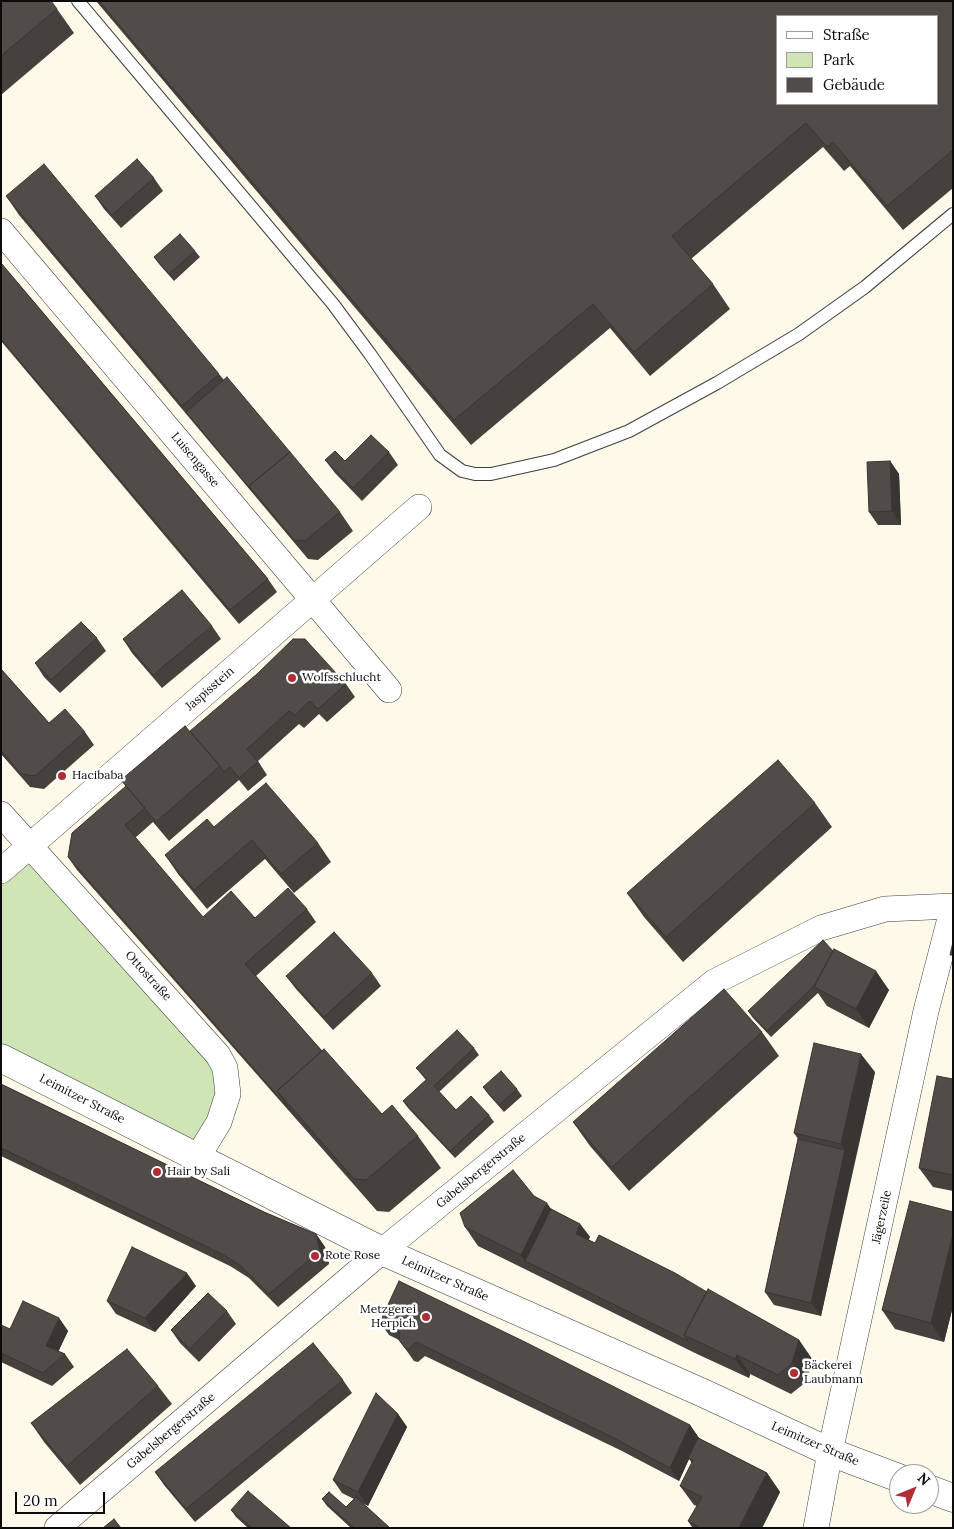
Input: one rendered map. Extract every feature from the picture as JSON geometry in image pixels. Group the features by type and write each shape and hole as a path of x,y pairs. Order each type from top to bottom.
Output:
{"street":[{"name":"Luisengasse","path":"1,231 389,690"},
{"name":"Jaspisstein","path":"1,871 419,507"},
{"name":"Ottostraße","path":"1,814 218,1055 225,1068 228,1094 219,1122 196,1158"},
{"name":"Gabelsbergerstraße","path":"57,1528 382,1251 714,982 821,928 885,909 953,906"},
{"name":"Jägerzeile","path":"816,1528 830,1452 926,1011 953,906"},
{"name":"Leimitzer Straße","path":"1,1058 382,1251 703,1393 830,1452 889,1474"},
{"path":"939,1493 953,1498"}],"lane":[{"path":"78,1 333,304 440,455 462,470 475,474 491,474 554,460 629,431 799,334 865,287 953,214"}],"green space":[{"path":"30,851 206,1044 219,1085 197,1153 1,1057 1,875"}],"building":[{"path":"1,1 51,1 57,9 1,56"},
{"path":"99,1 953,1 953,150 887,206 833,142 827,147 806,123 672,236 713,284 634,352 593,304 454,420"},
{"path":"137,159 154,178 112,215 95,196"},
{"path":"44,164 219,374 182,406 6,196"},
{"path":"180,234 195,251 169,274 154,257"},
{"path":"1,263 268,579 230,610 1,339"},
{"path":"227,377 290,452 249,486 253,492 186,412"},
{"path":"371,435 389,452 353,488 325,460 335,451 345,461"},
{"path":"290,452 340,512 305,541 294,540 249,486"},
{"path":"890,461 892,511 869,512 867,462"},
{"path":"182,590 212,626 153,675 123,639"},
{"path":"81,622 97,638 51,680 35,663"},
{"path":"293,639 305,639 346,684 318,709 310,701 295,715 289,711 247,749 258,762 239,778 230,767 224,772 190,731 257,674"},
{"path":"1,669 49,723 65,709 85,732 35,776 21,774 1,751"},
{"path":"185,726 220,766 156,822 121,780"},
{"path":"778,760 815,803 666,937 627,893"},
{"path":"266,783 318,843 281,874 252,840 194,890 165,855 207,819 214,827"},
{"path":"126,786 145,808 125,825 203,917 231,891 255,918 288,888 307,909 245,964 322,1051 277,1091 290,1110 68,857 72,833"},
{"path":"334,932 372,973 324,1017 286,976"},
{"path":"823,940 833,951 814,986 767,1031 748,1011"},
{"path":"953,942 953,955 950,955"},
{"path":"834,949 876,971 856,1009 814,987"},
{"path":"724,989 762,1032 612,1167 573,1122"},
{"path":"457,1030 474,1048 434,1086 456,1110 471,1096 489,1115 450,1151 403,1101 427,1079 416,1068"},
{"path":"814,1043 861,1054 841,1144 794,1133"},
{"path":"324,1049 382,1114 392,1105 418,1136 366,1180 354,1179 277,1091"},
{"path":"501,1071 517,1089 499,1105 483,1087"},
{"path":"937,1076 953,1079 953,1175 919,1168"},
{"path":"1,1084 264,1212 316,1234 320,1251 269,1294 240,1265 220,1253 1,1148"},
{"path":"798,1139 845,1150 811,1303 765,1292"},
{"path":"513,1170 534,1196 547,1203 521,1255 465,1227 460,1213"},
{"path":"910,1201 953,1212 953,1234 931,1323 882,1310"},
{"path":"551,1209 580,1224 576,1234 595,1243 599,1235 675,1273 707,1292 684,1335 688,1341 525,1261"},
{"path":"132,1247 187,1273 145,1318 107,1301"},
{"path":"399,1281 690,1425 670,1468 612,1437 416,1342 409,1349 405,1348 399,1340 400,1332 380,1322"},
{"path":"708,1289 799,1340 792,1363 778,1375 737,1355 735,1359 684,1335"},
{"path":"208,1293 227,1311 190,1349 171,1330"},
{"path":"23,1301 59,1318 46,1346 65,1354 43,1373 1,1353 1,1325 10,1329"},
{"path":"313,1343 343,1380 186,1509 155,1472"},
{"path":"127,1349 158,1386 67,1466 31,1423"},
{"path":"376,1393 398,1414 358,1492 333,1480"},
{"path":"698,1438 767,1473 739,1528 700,1528 688,1521 702,1497 680,1486 693,1460 688,1458"},
{"path":"248,1491 291,1528 252,1528 231,1510"},
{"path":"329,1492 346,1507 356,1497 390,1528 354,1528 322,1499"},
{"path":"114,1519 121,1528 103,1528"}],"place":[{"name":"Wolfsschlucht","path":"292,678"},
{"name":"Hacibaba","path":"62,776"},
{"name":"Hair by Sali","path":"157,1172"},
{"name":"Rote Rose","path":"315,1256"},
{"name":"Metzgerei Herpich","path":"426,1317"},
{"name":"Bäckerei Laubmann","path":"794,1373"}]}
